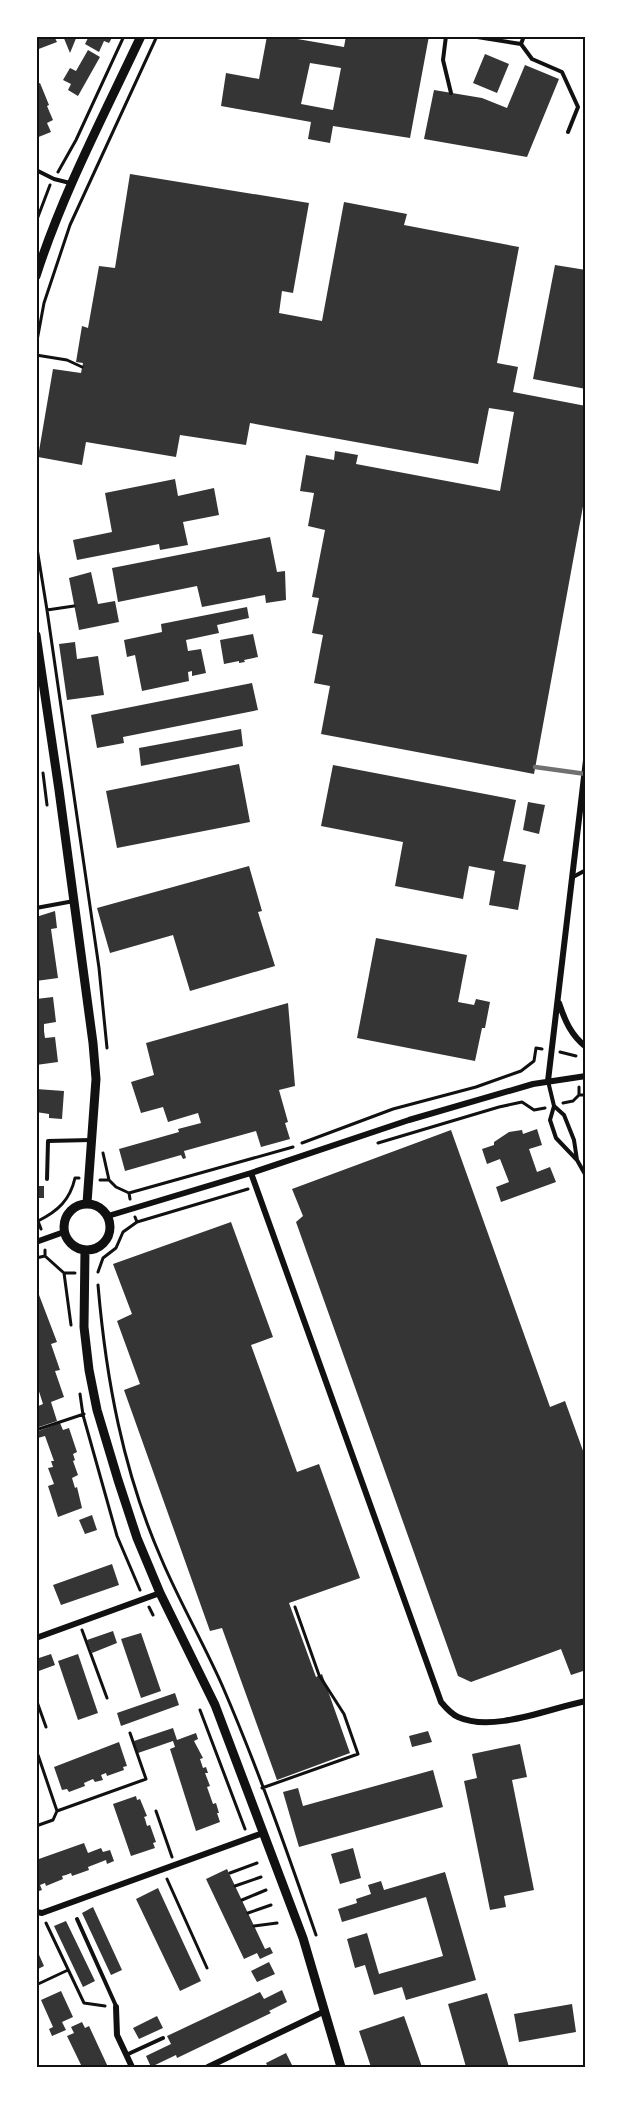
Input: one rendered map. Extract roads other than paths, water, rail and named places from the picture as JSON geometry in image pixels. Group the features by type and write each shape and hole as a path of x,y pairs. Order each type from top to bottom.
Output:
{"street":[{"path":"36,276 71,183 141,36"},
{"path":"36,635 93,1043 96,1079 87,1203"},
{"path":"548,1082 586,760"},
{"path":"558,1001 566,1025 586,1047"},
{"path":"108,1216 251,1173 409,1120 548,1082 586,1076"},
{"path":"251,1173 441,1702 458,1717 477,1722 496,1722 586,1701"},
{"path":"80,1204 98,1205 108,1216 110,1233 106,1240 93,1250 85,1250 71,1244 64,1232 63,1225 69,1212 80,1204"},
{"path":"36,1242 64,1232"},
{"path":"85,1250 84,1327 97,1410 137,1538 160,1593 215,1705 303,1938 341,2067"},
{"path":"36,1638 160,1593"},
{"path":"39,1912 263,1833"},
{"path":"116,2007 117,2035 132,2067"},
{"path":"208,2067 325,2011"}],"lane":[{"path":"446,36 443,60 452,93"},
{"path":"471,36 521,44 532,59 562,72 578,107 568,132"},
{"path":"521,44 524,36"},
{"path":"36,170 54,179 71,183"},
{"path":"579,813 586,808"},
{"path":"572,878 586,870"},
{"path":"36,908 74,901"},
{"path":"548,1082 554,1106 550,1120 556,1138 577,1160 586,1176"},
{"path":"554,1106 564,1115 568,1124 574,1140 577,1160"},
{"path":"48,1179 48,1141 92,1140"},
{"path":"77,1919 116,2007"},
{"path":"126,2055 163,2038"}],"railway":[{"path":"535,767 586,774"}]}
